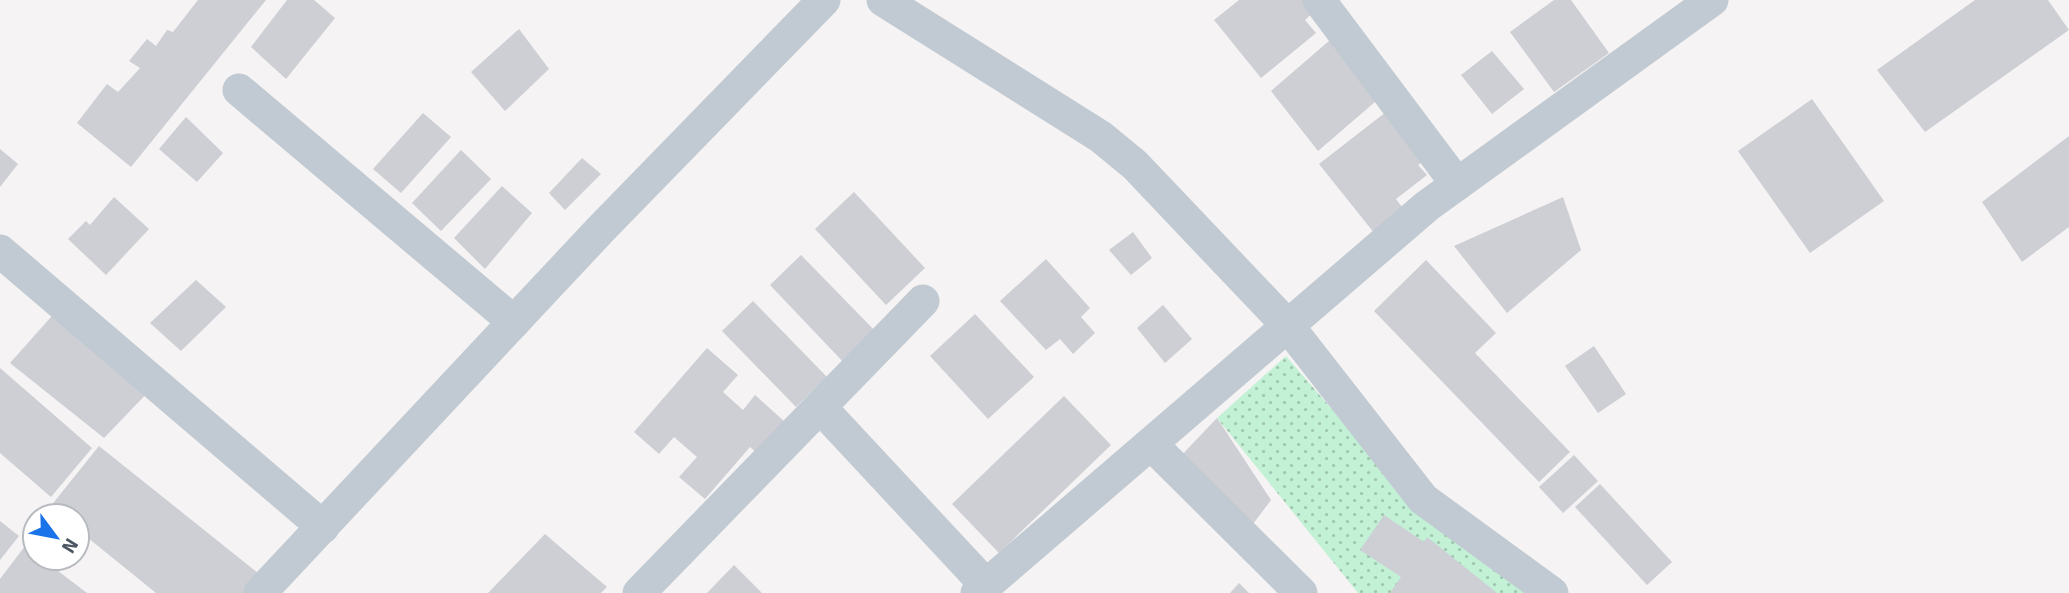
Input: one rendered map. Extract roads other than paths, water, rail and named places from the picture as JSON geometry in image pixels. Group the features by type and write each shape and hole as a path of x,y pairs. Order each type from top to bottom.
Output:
{"street":[{"path":"260,593 600,230 824,0"},
{"path":"883,0 1101,137 1135,164 1288,326 1423,499 1552,593"},
{"path":"1319,0 1457,184"},
{"path":"821,408 981,588 1427,206 1712,0"},
{"path":"239,90 514,322"},
{"path":"0,251 323,527"},
{"path":"639,593 923,301"},
{"path":"1151,444 1301,593"}]}
